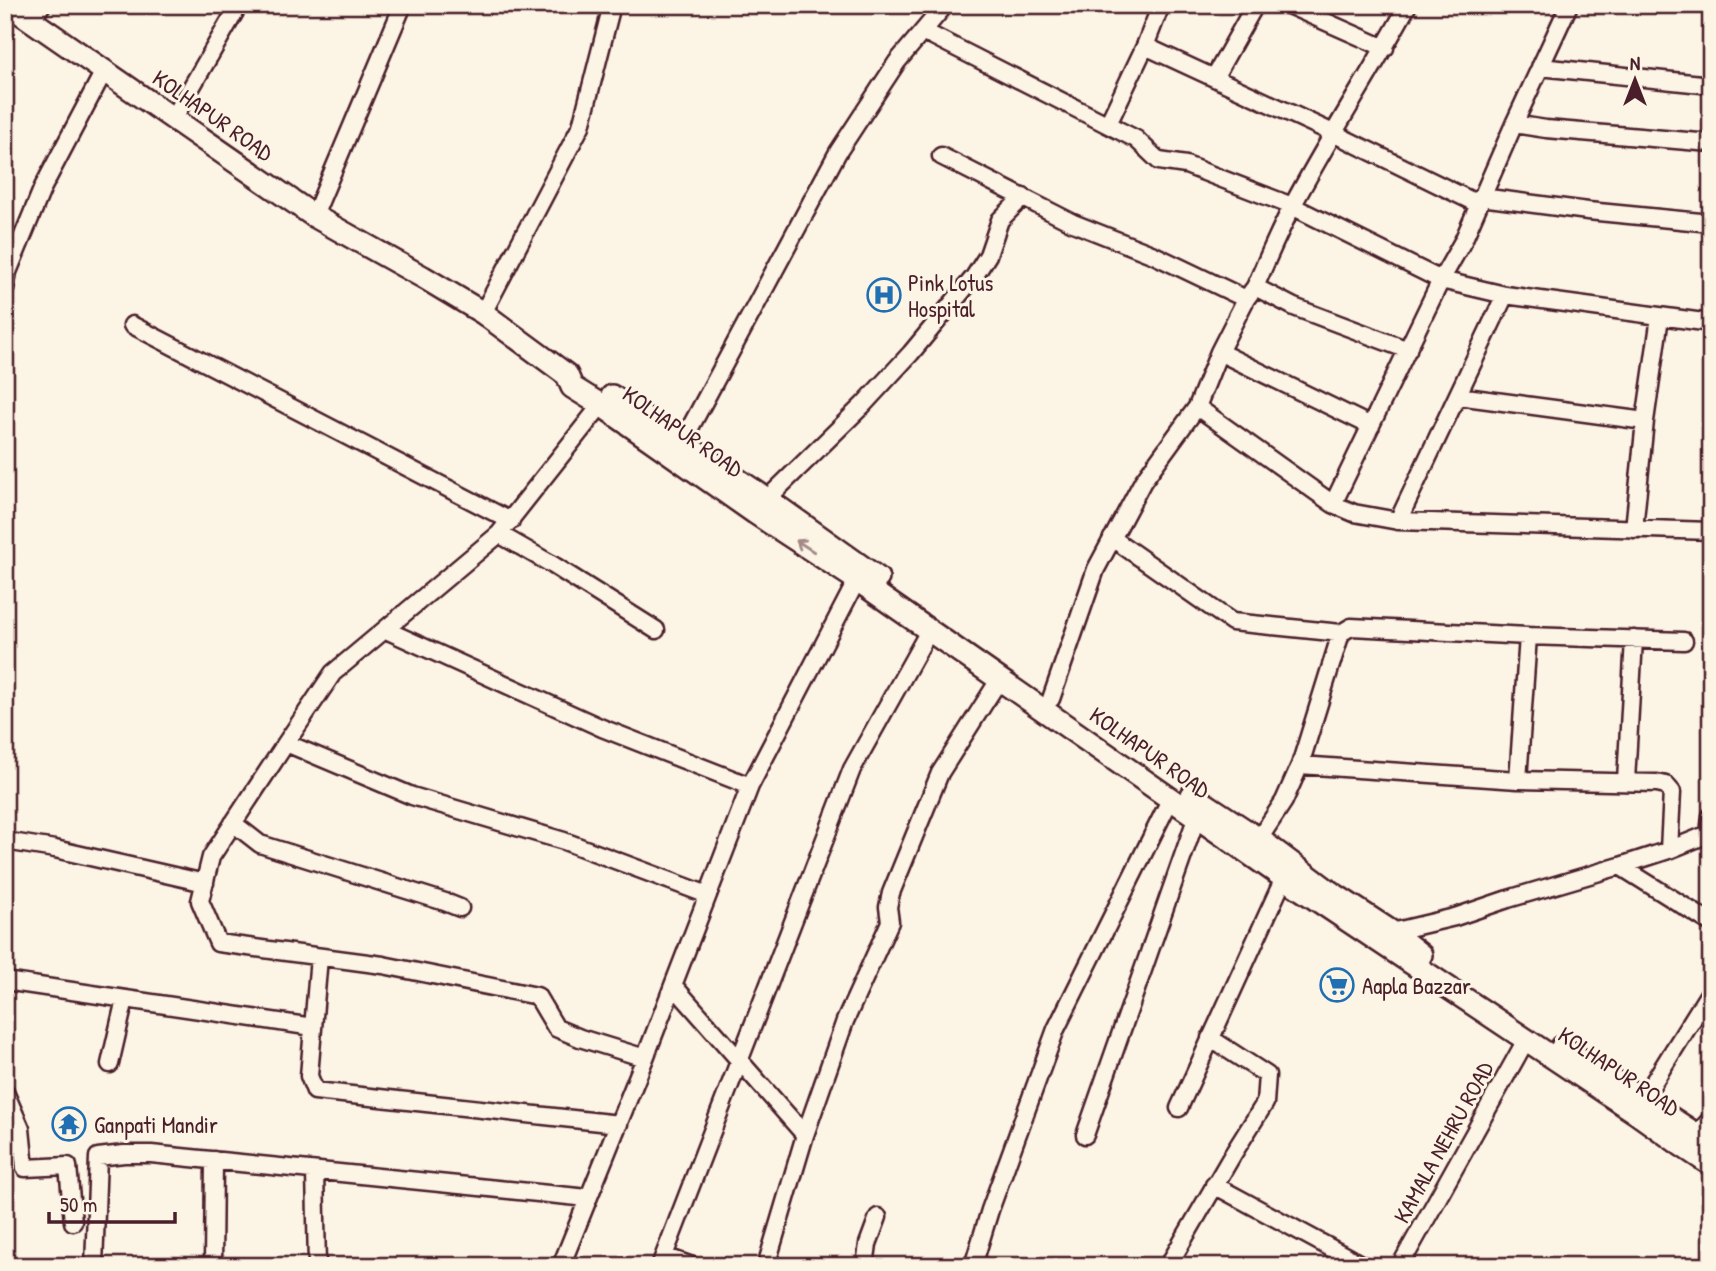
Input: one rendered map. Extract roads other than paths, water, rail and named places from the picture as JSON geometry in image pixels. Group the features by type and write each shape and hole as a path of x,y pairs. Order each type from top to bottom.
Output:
{"main road":[{"name":"KOLHAPUR ROAD","path":"9,5 36,13 104,71 314,216 483,313 567,375 583,377 755,513 857,580 1197,816 1326,889 1392,932 1421,955 1643,1099 1706,1132"},
{"name":"KOLHAPUR ROAD","path":"567,375 572,387 601,405 767,499 990,658 1186,791 1256,848 1284,878 1636,1112 1711,1165"}],"street":[{"path":"173,119 239,5"},
{"path":"314,216 403,5"},
{"path":"483,313 582,126 612,5"},
{"path":"678,450 838,152 897,62 945,5"},
{"path":"1108,124 1161,5"},
{"path":"1214,78 1255,5"},
{"path":"1288,5 1385,48"},
{"path":"1051,699 1096,569 1143,481 1197,407 1219,352 1292,206 1408,5"},
{"path":"1333,504 1441,280 1463,241 1569,5"},
{"path":"923,31 1136,139 1159,161 1186,165 1292,206 1441,280 1505,295 1711,323"},
{"path":"1145,46 1480,200 1711,223"},
{"path":"1540,67 1711,85"},
{"path":"5,290 8,272 43,187 104,71"},
{"path":"1514,124 1711,144"},
{"path":"941,156 1073,223 1250,293 1408,350"},
{"path":"767,499 863,405 911,353 974,277 988,256 1000,220 1023,197"},
{"path":"1398,521 1505,295"},
{"path":"1634,529 1644,421 1660,317"},
{"path":"132,325 511,521"},
{"path":"1219,352 1371,426"},
{"path":"1458,396 1644,421"},
{"path":"601,405 499,534 334,673 212,857 200,901 218,943 383,965 537,996 556,1028 645,1058"},
{"path":"1197,407 1333,504 1354,513 1398,521 1711,531"},
{"path":"499,534 656,630"},
{"path":"1112,538 1232,622 1341,633"},
{"path":"561,1266 750,786 857,580"},
{"path":"1256,848 1284,801 1300,765 1341,633 1351,626 1684,641"},
{"path":"386,630 602,728 750,786"},
{"path":"692,1266 662,1261 852,769 929,631"},
{"path":"1518,780 1528,636"},
{"path":"1626,781 1634,639"},
{"path":"766,1266 805,1135 845,1021 890,922 888,907 891,893 940,773 999,680"},
{"path":"286,743 412,796 564,841 708,895"},
{"path":"1300,765 1518,780 1626,781 1666,785 1672,792 1669,850"},
{"path":"973,1266 990,1210 1056,1029 1171,798"},
{"path":"1085,1135 1197,816"},
{"path":"1392,932 1455,917 1669,850 1710,834 1711,816"},
{"path":"233,823 260,844 460,908"},
{"path":"5,841 55,849 205,883"},
{"path":"1620,866 1711,923"},
{"path":"1178,1108 1284,878"},
{"path":"319,957 309,1076 315,1091 619,1124"},
{"path":"5,981 313,1027"},
{"path":"673,985 805,1135"},
{"path":"1643,1099 1711,990"},
{"path":"110,1064 125,999"},
{"path":"1168,1266 1265,1102 1267,1075 1210,1038"},
{"name":"KAMALA NEHRU ROAD","path":"1400,1266 1526,1040"},
{"path":"5,1092 21,1129 25,1168 68,1166 73,1222"},
{"path":"93,1266 98,1157 150,1154 588,1198"},
{"path":"213,1266 214,1160"},
{"path":"315,1171 317,1266"},
{"path":"1214,1185 1364,1266"},
{"path":"866,1266 868,1244 878,1217"}],"place":[{"name":"Pink Lotus Hospital","path":"884,295"},
{"name":"Aapla Bazzar","path":"1337,985"},
{"name":"Ganpati Mandir","path":"69,1124"}]}
